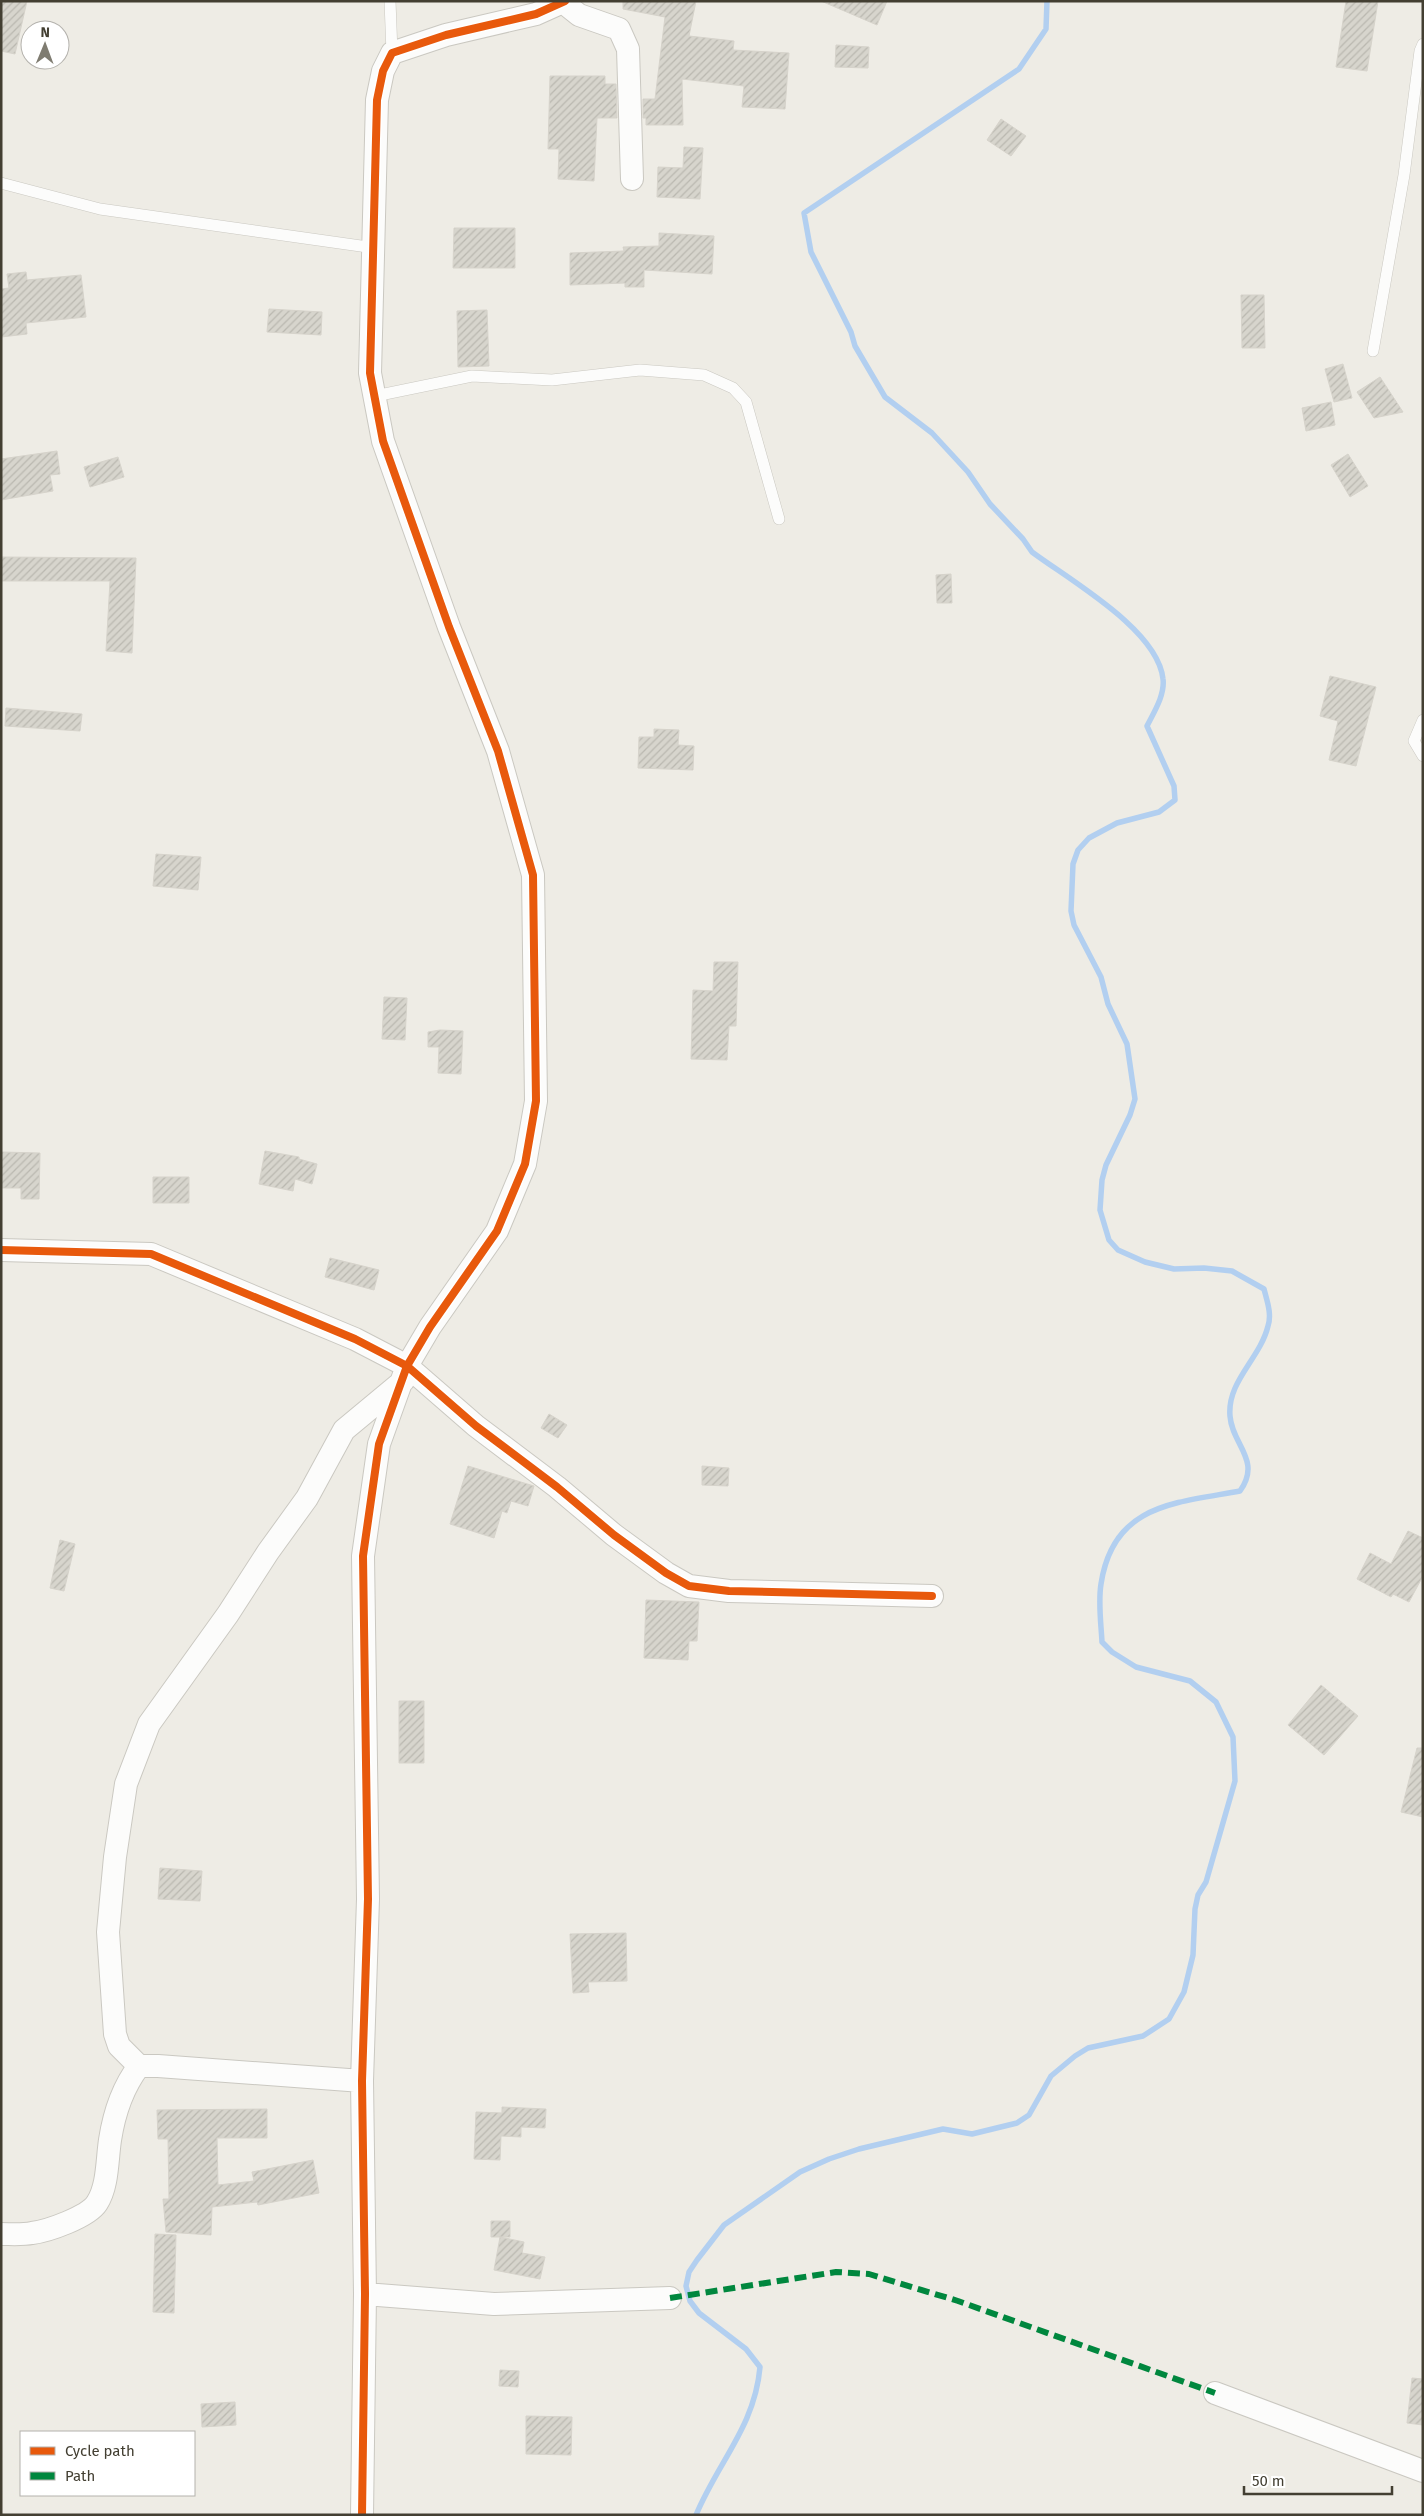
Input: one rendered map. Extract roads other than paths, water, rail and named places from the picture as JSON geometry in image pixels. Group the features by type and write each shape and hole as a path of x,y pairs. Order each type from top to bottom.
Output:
{"street":[{"path":"362,2515 365,2294 362,2081 368,1899 363,1556 379,1444 405,1373 430,1327 497,1231 524,1164 536,1101 533,875 498,750 449,627 383,441 370,373 375,248 377,100 384,71 392,53 446,35 536,14 564,2 579,15 619,30 628,49 632,179"},
{"path":"1,1250 151,1254 355,1339 405,1373 557,1487 614,1535 666,1573 689,1586 728,1591 932,1596"},
{"path":"362,2081 166,2066 139,2066 119,2046 115,2034 108,1932 115,1857 126,1784 135,1756 149,1724 228,1614 268,1552 307,1498 344,1430 405,1373"},
{"path":"1,2234 33,2233 82,2216 97,2203 105,2180 110,2138 122,2096 139,2066"},
{"path":"365,2294 494,2304 670,2298"},
{"path":"1215,2393 1423,2471"}],"lane":[{"path":"390,1 392,53"},
{"path":"1373,352 1404,175 1420,51 1423,44"},
{"path":"1,183 100,209 375,248"},
{"path":"375,396 472,376 552,380 640,370 704,375 733,388 746,402 779,519"},
{"path":"1423,720 1414,741 1423,756"}],"waterway":[{"path":"696,2515 751,2408 757,2388 760,2367 746,2349 699,2313 690,2301 686,2286 689,2272 697,2260 724,2225 800,2172 829,2159 859,2149 943,2129 972,2134 1017,2123 1029,2115 1051,2076 1075,2056 1088,2048 1143,2036 1169,2019 1184,1992 1193,1955 1195,1909 1198,1895 1206,1882 1235,1781 1233,1737 1216,1702 1190,1681 1136,1667 1112,1652 1102,1642 1100,1620 1100,1591 1108,1558 1119,1537 1133,1523 1151,1512 1171,1505 1193,1499 1240,1491 1246,1480 1247,1461 1232,1426 1230,1403 1239,1381 1264,1338 1269,1317 1269,1308 1264,1289 1232,1271 1204,1268 1174,1269 1145,1262 1118,1250 1109,1240 1100,1210 1102,1180 1106,1165 1130,1115 1135,1099 1127,1044 1108,1004 1101,977 1074,925 1071,911 1073,864 1078,850 1089,838 1117,823 1159,812 1175,800 1174,786 1147,726 1161,697 1163,679 1158,661 1146,643 1130,625 1089,592 1032,552 1023,539 990,504 968,472 932,433 885,397 855,346 851,332 811,252 804,213 1019,69 1046,29 1047,1"}]}
